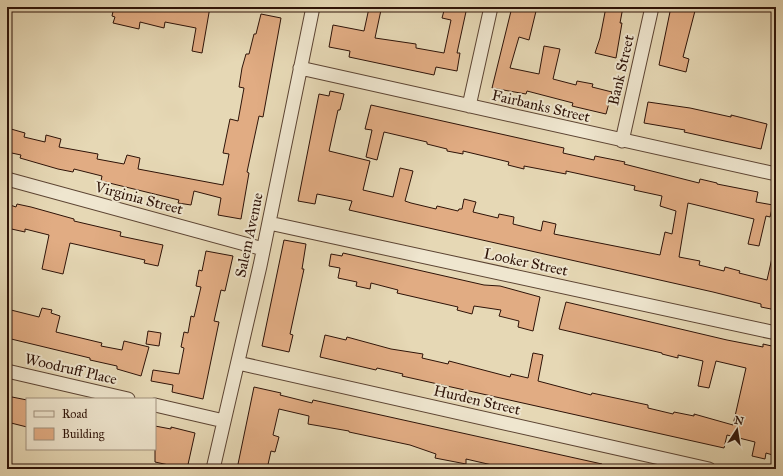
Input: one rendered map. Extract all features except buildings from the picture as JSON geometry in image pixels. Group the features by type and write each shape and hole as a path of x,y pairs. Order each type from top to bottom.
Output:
{"street":[{"name":"Salem Avenue","path":"213,469 269,223 313,7"},
{"path":"469,106 491,7"},
{"name":"Bank Street","path":"622,141 652,7"},
{"name":"Fairbanks Street","path":"300,68 622,141 776,174"},
{"name":"Virginia Street","path":"7,179 263,249"},
{"name":"Looker Street","path":"269,223 776,332"},
{"name":"Hurden Street","path":"238,362 709,469"},
{"name":"Woodruff Place","path":"7,371 124,398"},
{"path":"156,405 224,421"}]}
